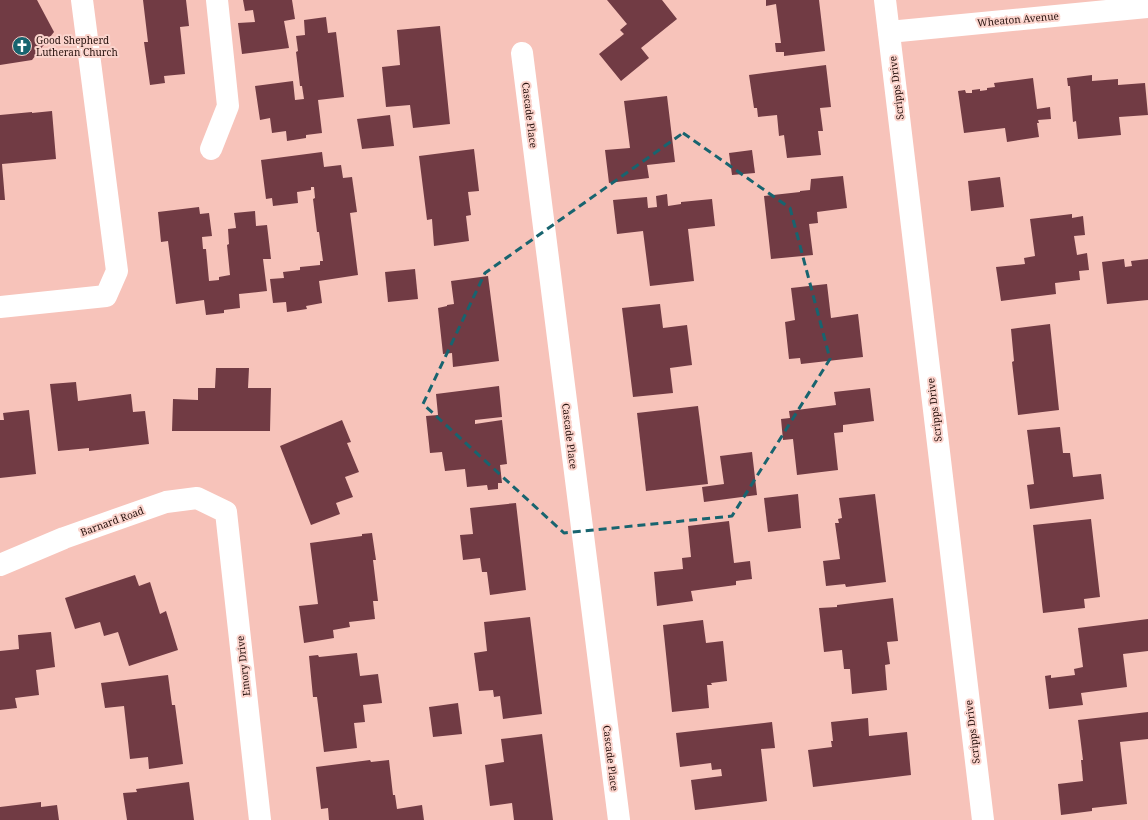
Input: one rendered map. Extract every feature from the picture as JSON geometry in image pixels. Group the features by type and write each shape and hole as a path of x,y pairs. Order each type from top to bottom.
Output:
{"street":[{"path":"0,307 106,296 118,271 82,0"},
{"path":"211,149 228,106 217,0"},
{"name":"Scripps Drive","path":"885,0 983,820"},
{"name":"Wheaton Avenue","path":"889,32 1148,7"},
{"name":"Cascade Place","path":"522,53 619,820"},
{"name":"Barnard Road","path":"0,564 64,538 166,502 197,498 226,512"},
{"name":"Emory Drive","path":"226,512 260,820"}],"highlighted area":[{"path":"683,133 790,208 830,359 732,516 564,533 423,404 485,273"}],"building":[{"name":"Good Shepherd Lutheran Church","path":"0,0 37,0 54,32 32,60 0,65"},
{"path":"143,0 186,0 189,26 180,27 185,74 164,76 165,83 150,85 144,42 148,42"},
{"path":"243,0 292,0 295,19 284,21 289,48 242,54 238,23 255,22 253,10 245,11"},
{"path":"607,0 662,0 677,19 641,48 649,58 621,81 599,54 624,34 620,30 627,24"},
{"path":"766,0 819,0 825,51 784,56 784,52 776,52 775,43 781,43 776,4 766,6"},
{"path":"326,17 328,33 336,32 344,97 318,100 322,133 306,135 306,138 287,141 286,131 272,133 270,118 260,120 255,86 293,81 295,100 304,99 302,86 300,86 296,52 298,51 296,36 305,35 304,20"},
{"path":"440,26 450,124 413,128 410,105 386,107 382,67 400,65 397,30"},
{"path":"826,65 831,107 820,108 823,131 818,131 821,155 787,158 784,135 779,136 777,115 758,117 757,108 754,108 749,75"},
{"path":"1092,75 1092,81 1118,79 1118,85 1145,83 1148,115 1119,117 1121,135 1078,139 1076,121 1073,122 1070,86 1068,86 1067,78"},
{"path":"1033,78 1037,109 1050,107 1051,119 1038,120 1039,137 1007,142 1005,128 964,133 958,91 965,90 966,93 972,93 972,90 980,89 980,91 995,87 994,83"},
{"path":"667,96 675,162 647,165 649,178 609,183 605,150 630,148 624,101"},
{"path":"52,111 56,159 2,164 5,200 0,200 0,115"},
{"path":"390,115 394,146 362,149 357,119"},
{"path":"474,149 479,191 468,192 471,215 466,216 469,241 434,246 432,219 427,220 419,156"},
{"path":"752,150 755,173 732,175 729,153"},
{"path":"322,152 324,167 341,165 343,178 352,177 357,212 350,213 358,275 319,281 322,303 306,306 307,309 287,312 286,302 273,303 270,279 284,278 283,272 300,270 300,267 320,265 320,261 323,261 319,232 317,232 313,199 315,198 314,187 311,187 311,190 297,192 298,203 273,206 272,198 266,199 261,160"},
{"path":"843,176 847,208 817,212 818,223 809,224 813,255 771,259 764,196 810,190 811,179"},
{"path":"1000,177 1004,207 971,211 968,181"},
{"path":"667,194 668,206 681,204 681,202 712,199 715,226 688,229 694,281 650,286 643,231 617,234 613,200 647,197 648,208 657,207 656,196"},
{"path":"199,207 200,214 209,213 212,236 202,237 203,249 206,249 209,281 219,280 219,277 230,275 227,245 229,244 228,229 236,228 234,213 255,211 256,226 267,225 271,259 263,259 267,291 239,294 240,308 224,310 224,313 206,315 204,300 176,304 168,241 161,242 158,212"},
{"path":"1072,214 1072,218 1083,216 1085,235 1074,236 1077,255 1087,253 1089,270 1079,271 1080,280 1055,283 1056,294 1001,301 996,267 1025,264 1024,258 1035,256 1030,219"},
{"path":"1124,259 1125,267 1132,266 1131,261 1148,259 1148,300 1107,304 1102,262"},
{"path":"415,269 418,299 388,302 385,272"},
{"path":"488,276 499,361 453,367 452,353 443,354 438,308 454,304 451,281"},
{"path":"827,284 831,318 858,314 863,357 801,364 800,358 789,359 785,322 795,320 791,288"},
{"path":"660,304 663,328 687,325 692,365 670,368 673,393 633,397 622,308"},
{"path":"1050,324 1059,410 1018,415 1012,362 1014,361 1011,329"},
{"path":"216,368 249,368 248,388 271,388 270,431 172,431 173,399 198,400 198,388 215,388"},
{"path":"76,382 78,401 131,394 133,412 145,411 149,444 89,451 89,448 58,451 50,384"},
{"path":"499,386 502,417 475,420 475,424 502,420 507,464 500,465 502,483 498,483 498,489 488,490 487,485 467,487 465,469 445,471 442,452 430,453 426,416 438,415 436,394"},
{"path":"870,388 874,421 843,425 843,432 834,433 838,470 797,475 793,439 783,440 781,419 790,418 789,411 836,405 834,392"},
{"path":"698,406 708,484 646,491 637,413"},
{"path":"29,410 36,474 0,478 0,420 4,420 3,413"},
{"path":"342,420 351,442 347,443 359,472 345,477 353,497 336,503 340,514 311,525 280,446"},
{"path":"1060,427 1063,453 1070,453 1073,477 1101,474 1104,499 1030,509 1027,485 1034,484 1027,430"},
{"path":"752,452 757,495 704,502 702,487 724,484 720,456"},
{"path":"798,494 801,528 768,532 764,498"},
{"path":"875,494 886,582 846,587 845,584 826,586 823,561 840,559 835,523 839,523 838,519 842,518 839,498"},
{"path":"516,503 526,590 490,595 487,572 482,572 480,558 463,560 460,535 473,534 470,508"},
{"path":"1091,519 1100,597 1084,599 1085,608 1043,613 1033,525"},
{"path":"729,521 734,563 750,561 752,579 736,581 736,585 691,591 693,601 657,606 654,572 683,569 682,558 691,557 688,526"},
{"path":"372,533 376,560 373,560 378,601 373,601 375,619 349,622 350,627 333,630 334,638 304,643 299,606 318,604 310,543 362,536 362,534"},
{"path":"135,575 139,586 150,582 160,614 166,611 178,650 129,666 118,632 104,636 100,622 75,629 65,598"},
{"path":"893,598 898,641 887,642 890,664 885,665 887,690 852,694 850,669 844,669 842,650 824,652 819,608 837,607 837,605"},
{"path":"530,617 542,714 503,719 500,696 494,697 493,690 479,691 474,653 487,651 484,622"},
{"path":"1148,619 1148,651 1123,654 1127,687 1081,693 1083,705 1049,709 1045,676 1051,675 1051,678 1075,675 1074,669 1083,667 1078,628"},
{"path":"703,620 706,643 723,641 727,681 707,685 709,708 672,712 663,625"},
{"path":"51,632 55,667 36,670 39,695 15,698 17,708 0,710 0,651 19,649 18,635"},
{"path":"357,653 360,676 378,674 382,703 363,705 365,722 354,723 357,748 324,752 317,697 313,697 309,656 318,655 319,657"},
{"path":"168,675 172,705 175,705 183,764 149,769 148,757 130,759 124,706 105,708 101,683"},
{"path":"458,703 462,734 433,737 429,707"},
{"path":"1148,712 1148,739 1120,742 1127,804 1092,808 1092,811 1061,815 1058,784 1083,781 1081,760 1083,760 1078,720"},
{"path":"868,718 869,736 907,732 911,775 813,787 808,750 832,747 831,741 833,741 831,722"},
{"path":"772,722 775,748 761,749 767,801 695,810 691,780 722,776 721,769 712,770 711,763 680,767 676,733"},
{"path":"542,734 553,820 514,820 512,803 490,806 485,765 504,762 501,739"},
{"path":"370,760 371,762 389,760 393,795 395,795 397,809 422,805 424,820 329,820 328,808 321,809 316,767"},
{"path":"189,782 194,820 127,820 123,793 137,792 136,789"},
{"path":"41,802 41,807 57,805 59,820 0,820 0,807"}],"place":[{"name":"Good Shepherd Lutheran Church","path":"22,46"}]}
